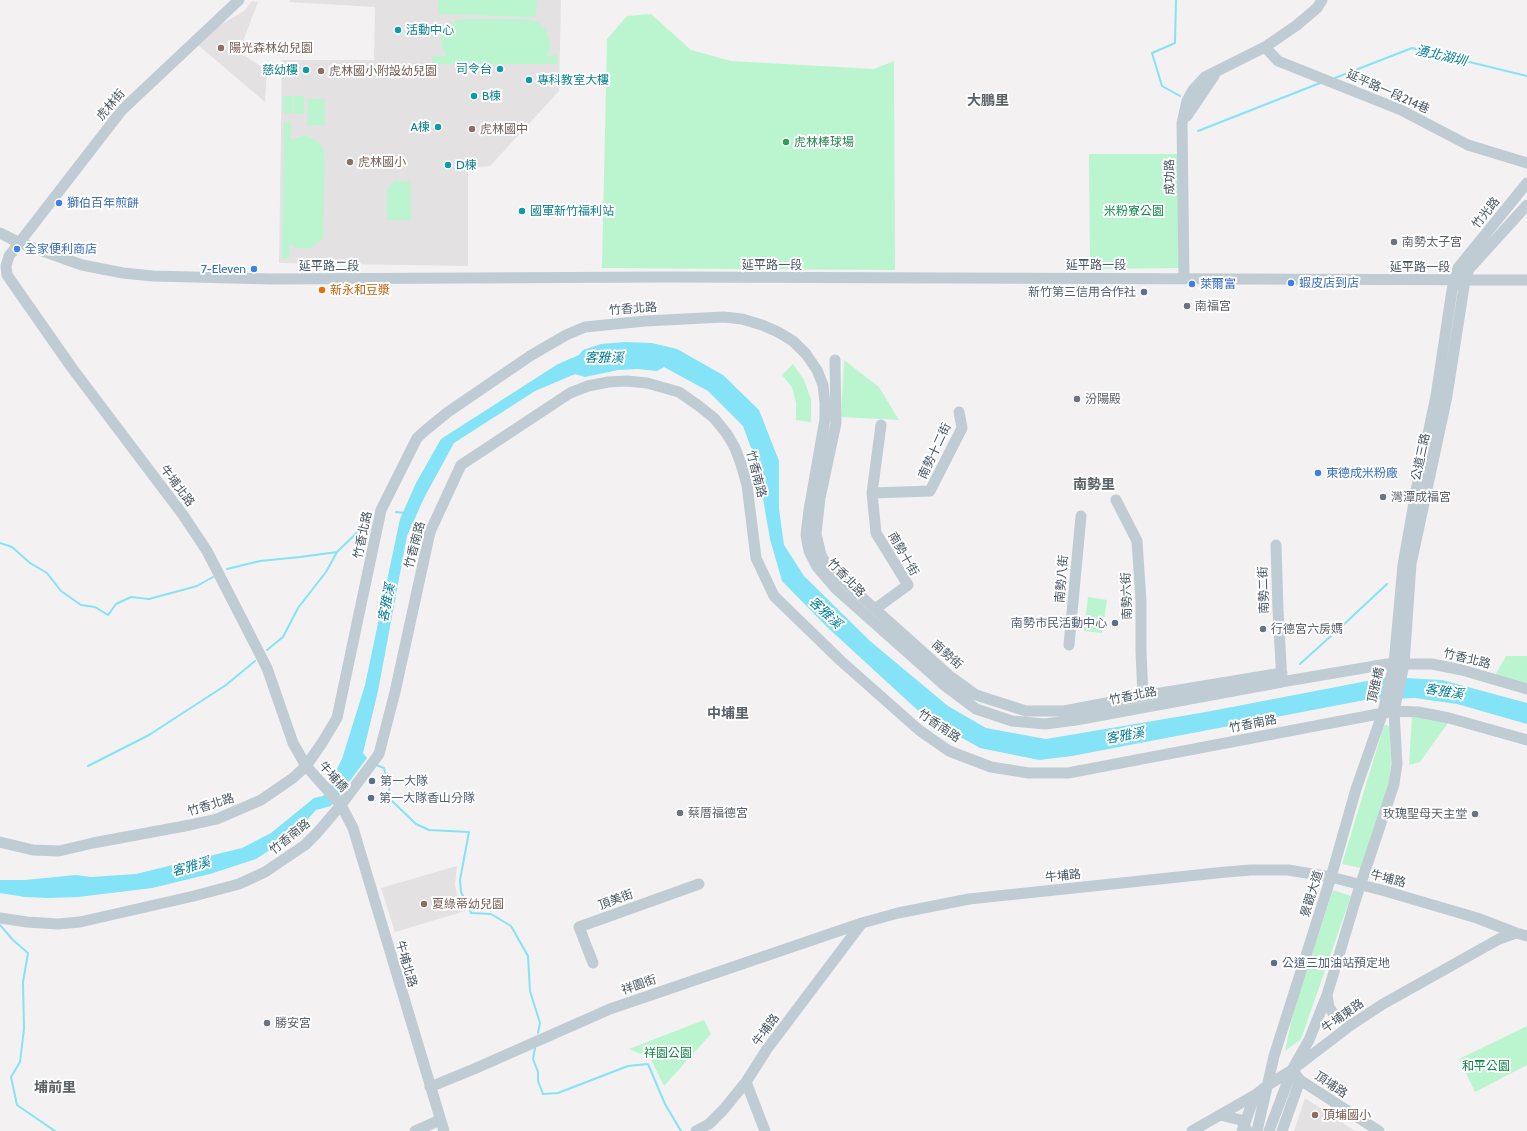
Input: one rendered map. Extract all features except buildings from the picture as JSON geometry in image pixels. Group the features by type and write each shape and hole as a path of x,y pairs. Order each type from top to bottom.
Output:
{"street":[{"name":"虎林街","path":"20,243 122,110 239,0"},
{"name":"成功路","path":"1184,278 1182,123 1218,71 1266,47 1297,25 1317,8 1322,0"},
{"name":"延平路一段214巷","path":"1266,47 1278,61 1401,110 1468,145 1527,163"},
{"name":"竹光路","path":"1460,280 1458,268 1527,183"},
{"name":"竹光路","path":"1460,280 1527,205"},
{"name":"延平路二段","path":"0,233 20,243 82,265 123,273 153,276 270,279 665,277"},
{"name":"牛埔北路","path":"20,243 9,256 6,266 7,275 76,374 184,515 211,558 267,668 293,743 306,766"},
{"name":"延平路一段","path":"665,277 1527,280"},
{"name":"公道三路","path":"1399,664 1403,565 1416,491 1460,280"},
{"name":"竹香北路","path":"0,842 33,850 59,851 217,819 261,800 293,778 306,766 337,718 381,510 417,438 448,412 550,344 585,327 612,324 724,317 742,319 778,332 793,341 806,354 817,370 823,385 825,403 825,419 806,535 809,551 817,567 836,589 944,685 976,709 1012,721 1045,724 1076,720 1282,679 1399,664 1432,664 1527,689"},
{"name":"南勢街","path":"835,360 836,423 820,498 816,534 821,555 828,567 951,677 976,695 1026,711 1064,711 1142,696 1282,679"},
{"name":"竹香南路","path":"0,918 27,922 58,924 80,922 194,896 239,884 265,872 305,845 341,805 379,754 395,692 430,532 461,465 570,393 588,386 608,382 627,381 647,383 679,392 714,418 727,434 735,448 741,464 748,485 756,558 774,596 841,661 919,730 949,751 990,767 1029,773 1068,773 1388,712 1418,712 1449,718 1527,740"},
{"name":"南勢十二街","path":"872,493 930,491 962,428 959,412"},
{"name":"南勢十街","path":"875,609 908,585 876,533 872,493 881,425"},
{"name":"南勢六街","path":"1116,500 1137,541 1141,601 1142,696"},
{"name":"南勢八街","path":"1069,645 1081,516"},
{"name":"南勢二街","path":"1276,545 1282,679"},
{"name":"頂雅橋","path":"1388,712 1399,664"},
{"name":"景觀大道","path":"1257,1131 1274,1056 1331,877 1356,789 1388,712"},
{"path":"1269,1131 1292,1070 1309,1040 1326,995 1394,784 1397,764 1388,712"},
{"name":"牛埔橋","path":"306,766 341,805"},
{"name":"牛埔北路","path":"341,805 353,828 444,1131"},
{"name":"牛埔路","path":"696,1131 709,1124 724,1109 746,1082 767,1049 862,923 898,913 969,899 1226,872 1288,870 1331,877 1432,904 1522,934"},
{"name":"頂美街","path":"593,963 579,927 699,884"},
{"name":"祥園街","path":"430,1087 610,1009 862,923"},
{"name":"牛埔東路","path":"1192,1131 1254,1095 1292,1070 1351,1025 1416,985 1499,939 1522,934"},
{"path":"823,937 833,938 838,943 838,955"},
{"path":"1326,995 1333,1013 1339,1019 1351,1025"},
{"name":"頂埔路","path":"1292,1070 1300,1080 1379,1131"},
{"path":"1282,1131 1300,1080"},
{"path":"746,1082 765,1131"},
{"path":"1245,1129 1254,1095"},
{"path":"1220,1115 1235,1117 1241,1120 1245,1129"},
{"path":"415,1131 440,1120"}],"shaded area":[{"path":"290,0 561,0 559,91 490,166 468,168 468,266 279,263 282,60 374,60 375,7 289,2"},
{"name":"陽光森林幼兒園","path":"252,1 258,2 239,52 267,70 265,102 198,45 215,28 244,11"},
{"name":"夏綠蒂幼兒園","path":"457,866 455,885 458,898 465,911 395,932 381,888"},
{"name":"頂埔國小","path":"1305,1098 1355,1131 1294,1131"}],"green space":[{"path":"438,0 537,0 536,17 438,14"},
{"name":"虎林棒球場","path":"651,14 691,50 731,61 874,69 894,61 895,270 602,268 607,39 627,16"},
{"path":"464,19 528,19 537,22 547,31 550,42 550,50 546,56 557,55 557,64 432,64 432,56 446,56 441,43 442,33 447,26 455,21"},
{"path":"283,96 293,96 293,113 283,113"},
{"path":"294,96 304,96 304,114 294,114"},
{"path":"308,99 325,99 325,125 307,125"},
{"path":"284,122 291,123 291,140 305,135 316,140 323,148 325,158 323,237 317,244 306,249 296,248 289,243 289,258 282,259"},
{"name":"米粉寮公園","path":"1089,154 1178,154 1179,268 1090,269"},
{"path":"395,180 410,182 411,220 387,220 387,190"},
{"path":"844,360 879,387 899,420 841,417"},
{"path":"793,364 804,380 811,399 811,422 796,420 796,403 792,387 782,375"},
{"path":"1088,597 1107,600 1102,633 1084,631"},
{"path":"1506,656 1527,656 1527,685 1494,677"},
{"path":"1412,717 1429,718 1448,723 1420,762 1409,765"},
{"path":"1384,725 1390,726 1391,761 1389,783 1361,868 1342,864"},
{"path":"1333,890 1351,896 1301,1039 1285,1051 1293,1013"},
{"name":"祥園公園","path":"704,1020 711,1034 664,1086 650,1058 629,1049"},
{"name":"和平公園","path":"1527,1026 1527,1065 1475,1092 1459,1059"}],"water":[{"name":"客雅溪","path":"625,342 652,343 677,349 723,375 759,410 779,461 779,509 784,545 804,576 870,641 948,706 986,728 1046,739 1206,712 1388,677 1442,680 1527,703 1527,724 1457,704 1415,698 1365,700 1072,756 1039,760 980,748 925,717 826,626 782,581 770,539 757,464 743,426 708,391 664,367 657,371 638,369 618,370 585,377 575,374 535,391 454,443 424,498 407,536 378,691 363,753 367,758 331,806 316,810 290,837 256,859 210,874 152,888 78,897 25,897 0,893 0,880 25,880 76,875 91,877 136,874 242,848 271,833 314,798 323,796 342,759 365,685 400,519 416,483 441,439 558,364 579,355 583,350 601,344"}],"waterway":[{"path":"1176,0 1175,43 1152,53 1162,86 1180,96"},
{"name":"湧北湖圳","path":"1335,78 1412,48 1527,76"},
{"name":"湧北湖圳","path":"1198,131 1320,83"},
{"path":"396,512 405,513"},
{"path":"227,569 260,561 337,552 368,522"},
{"path":"0,543 12,547 30,563 47,573 61,591 81,605 95,607 108,615 116,604 131,597 149,599 197,586 213,577"},
{"path":"267,650 283,637 298,608 326,572 337,552"},
{"path":"1340,628 1387,584"},
{"path":"1300,664 1332,635"},
{"path":"88,766 149,735 226,685 255,661"},
{"path":"376,765 384,768 392,801 416,824 429,830 469,832 460,880 461,892 471,913 491,914 511,926 528,956 530,991 540,1023 538,1033"},
{"path":"0,925 13,940 28,953 23,982 24,1029 20,1062 11,1077 17,1105 55,1131"},
{"path":"535,1048 533,1059 538,1072 538,1081 543,1094 558,1093 628,1066 648,1064 665,1104 681,1131"}],"place":[{"name":"活動中心","path":"398,30"},
{"name":"陽光森林幼兒園","path":"221,48"},
{"name":"司令台","path":"500,69"},
{"name":"慈幼樓","path":"306,70"},
{"name":"虎林國小附設幼兒園","path":"321,71"},
{"name":"專科教室大樓","path":"529,80"},
{"name":"B棟","path":"474,96"},
{"name":"A棟","path":"438,127"},
{"name":"虎林國中","path":"472,129"},
{"name":"虎林棒球場","path":"786,142"},
{"name":"虎林國小","path":"350,162"},
{"name":"D棟","path":"448,165"},
{"name":"獅伯百年煎餅","path":"59,203"},
{"name":"國軍新竹福利站","path":"522,211"},
{"name":"南勢太子宮","path":"1394,242"},
{"name":"全家便利商店","path":"17,249"},
{"name":"7-Eleven","path":"254,269"},
{"name":"蝦皮店到店","path":"1291,283"},
{"name":"萊爾富","path":"1192,284"},
{"name":"新永和豆漿","path":"322,290"},
{"name":"新竹第三信用合作社","path":"1144,292"},
{"name":"南福宮","path":"1187,306"},
{"name":"汾陽殿","path":"1077,399"},
{"name":"東德成米粉廠","path":"1318,473"},
{"name":"灣潭成福宮","path":"1383,497"},
{"name":"南勢市民活動中心","path":"1115,623"},
{"name":"行德宮六房媽","path":"1263,629"},
{"name":"第一大隊","path":"372,781"},
{"name":"第一大隊香山分隊","path":"371,798"},
{"name":"蔡厝福德宮","path":"680,813"},
{"name":"玫瑰聖母天主堂","path":"1475,814"},
{"name":"夏綠蒂幼兒園","path":"424,904"},
{"name":"公道三加油站預定地","path":"1274,963"},
{"name":"勝安宮","path":"267,1023"},
{"name":"頂埔國小","path":"1315,1115"}],"district":[{"name":"大鵬里","path":"988,101"},
{"name":"南勢里","path":"1094,485"},
{"name":"中埔里","path":"728,714"},
{"name":"埔前里","path":"55,1088"}]}
